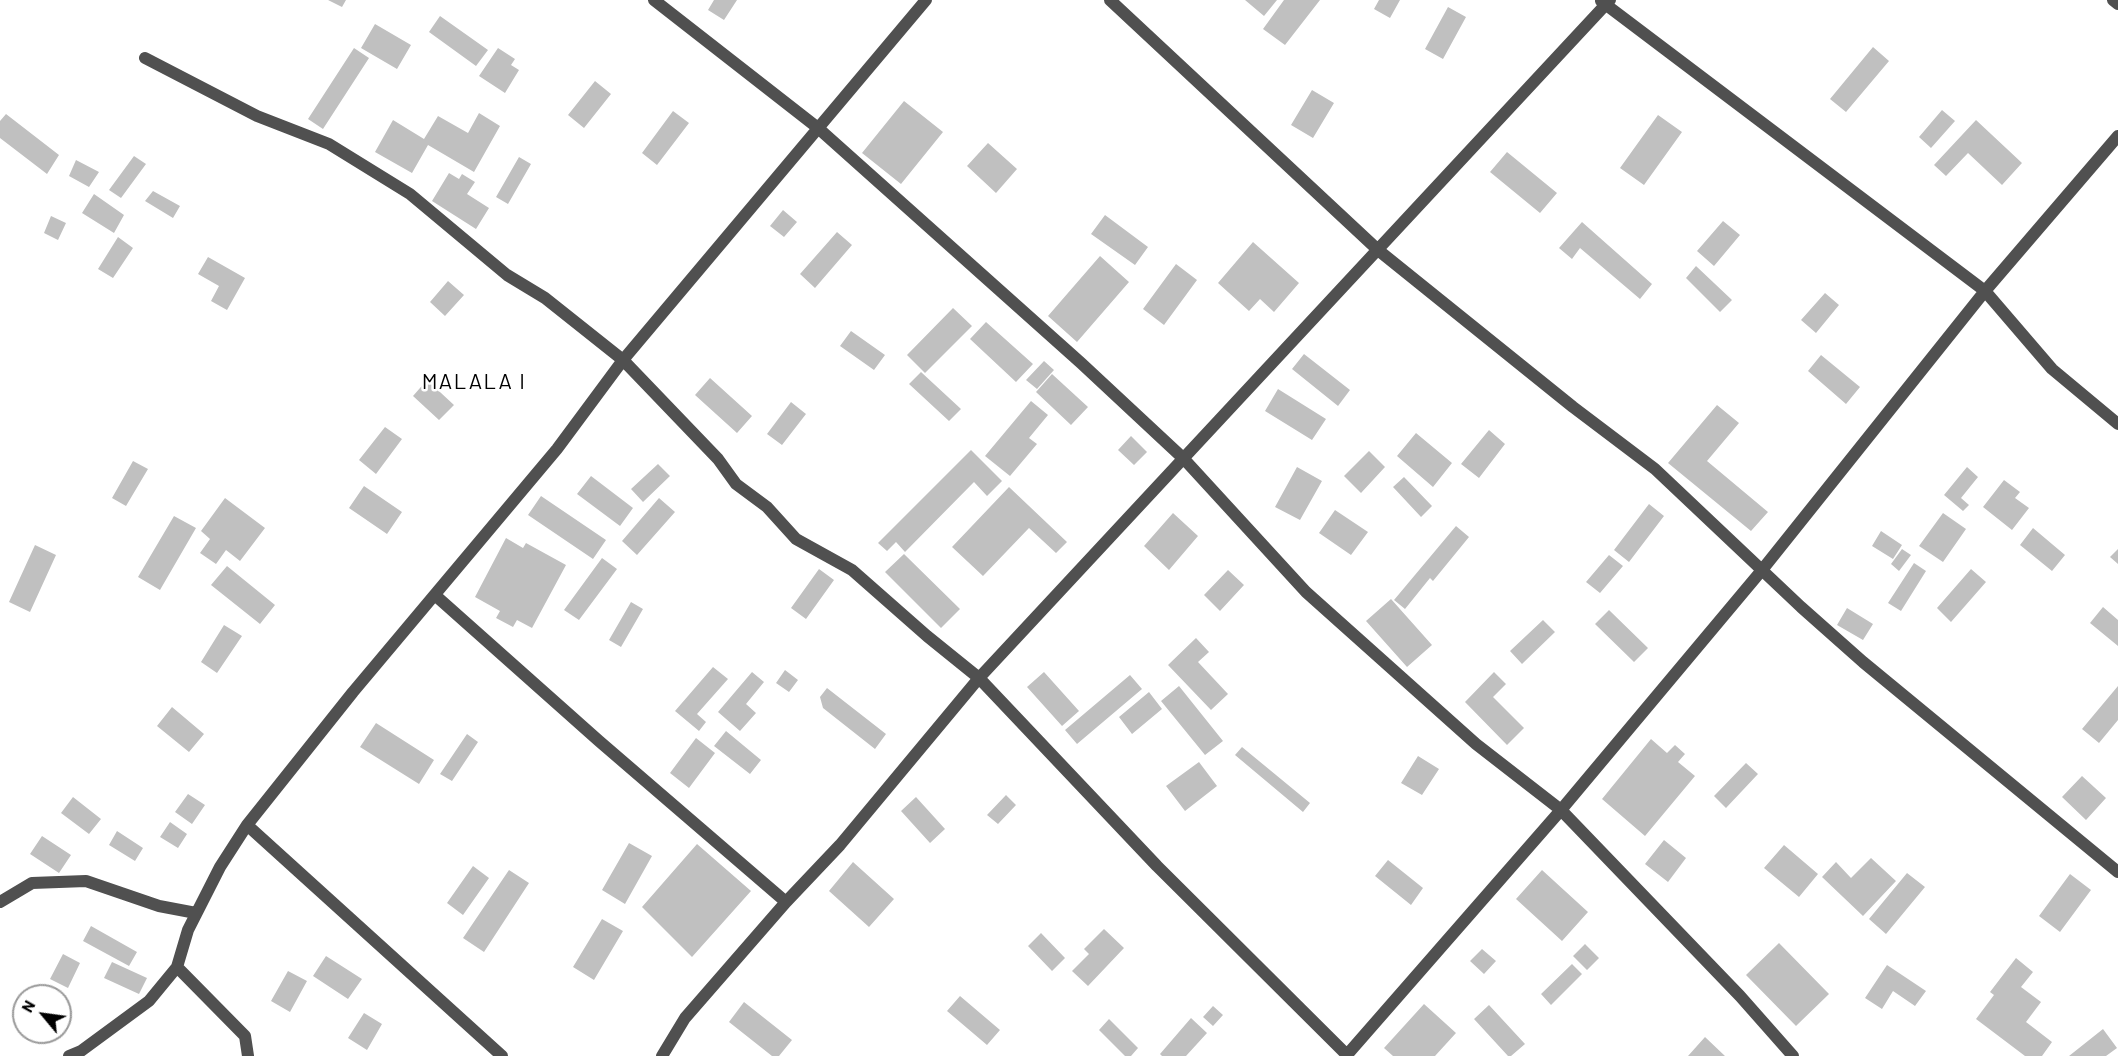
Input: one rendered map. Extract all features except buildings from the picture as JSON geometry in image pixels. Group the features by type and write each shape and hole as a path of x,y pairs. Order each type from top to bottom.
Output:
{"street":[{"path":"654,0 818,128 1081,363 1184,459 1306,592 1476,744 1561,810 1740,996 1793,1056"},
{"path":"77,1054 149,1001 177,967 188,930 196,913 220,867 248,825 353,693 557,448 623,360 926,0"},
{"path":"1110,0 1378,250 1573,407 1655,469 1863,662 2118,872"},
{"path":"2113,0 2118,4"},
{"path":"662,1056 686,1018 786,902 840,845 979,678 1606,2 1984,291 2052,369 2118,424"},
{"path":"145,58 257,116 329,144 394,183 507,275 545,298 623,360 718,459 736,484 767,507 796,539 852,570 979,678 1157,866 1347,1056 1561,810 1762,570 1984,291 2118,136"},
{"path":"436,596 599,741 786,902"},
{"path":"248,825 502,1056"},
{"path":"0,902 32,883 86,881 159,906 196,913"},
{"path":"177,967 245,1036 248,1056"}],"district":[{"name":"MALALA I","path":"474,382"}]}
